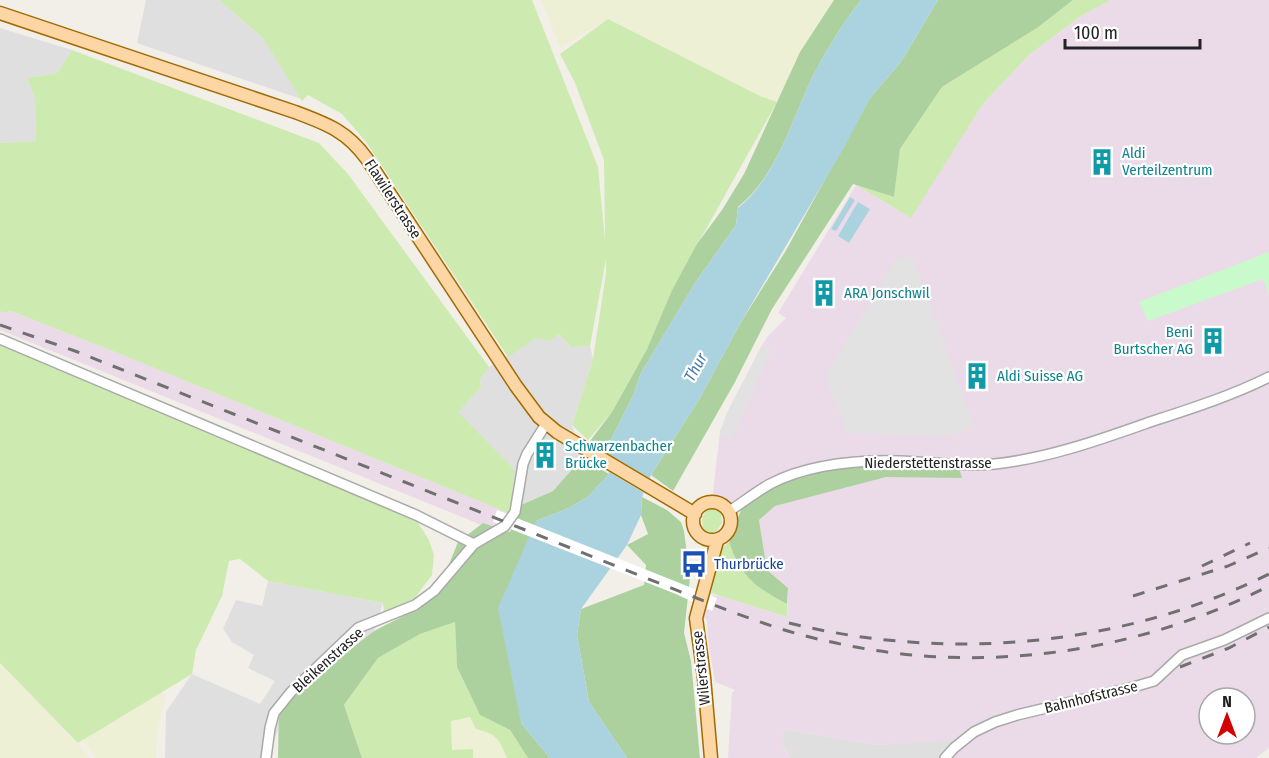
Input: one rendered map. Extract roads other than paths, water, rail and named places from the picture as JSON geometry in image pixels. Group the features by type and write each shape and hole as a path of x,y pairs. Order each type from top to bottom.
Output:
{"main road":[{"name":"Flawilerstrasse","path":"0,13 337,129 349,138 367,159 526,401 546,424 695,514"},
{"path":"695,514 702,504 712,501 723,505 728,512"},
{"name":"Wilerstrasse","path":"711,758 696,618 717,541 729,528 728,512"},
{"name":"Wilerstrasse","path":"695,514 696,530 704,539 706,579"},
{"path":"704,539 711,542 717,541"}],"street":[{"path":"0,339 411,512 474,544"},
{"name":"Niederstettenstrasse","path":"728,512 770,484 808,470 868,461 958,465 994,464 1032,458 1088,443 1184,411 1269,377"},
{"name":"Bleikenstrasse","path":"266,758 274,713 291,692 358,628 415,605 434,591 474,544 505,526 515,512 523,464 527,454 546,424"},
{"name":"Bahnhofstrasse","path":"945,758 974,732 995,722 1154,681 1182,655 1224,640 1269,618"}],"water":[{"name":"Thur","path":"861,0 938,0 901,62 870,98 845,146 741,322 700,398 651,475 642,497 641,515 627,545 581,609 577,635 589,702 627,758 550,758 521,723 498,608 536,521 569,508 589,496 609,474 606,450 633,396 641,373 695,283 736,225 738,208 752,195 773,164 817,68"},
{"path":"850,197 855,200 836,231 831,229"},
{"path":"858,202 870,209 849,243 838,236"}],"railway":[{"path":"0,325 75,351 714,605 812,638 883,652 940,657 996,657 1053,652 1109,643 1164,629 1217,610 1269,586"},
{"path":"1202,566 1250,543"},
{"path":"1133,596 1228,566 1269,548"},
{"path":"789,623 849,635 910,642 972,644 1034,640 1094,632 1154,618 1213,599 1269,574"},
{"path":"1180,667 1229,648 1269,627"}],"place":[{"name":"Aldi Verteilzentrum","path":"1102,162"},
{"name":"ARA Jonschwil","path":"824,293"},
{"name":"Beni Burtscher AG","path":"1213,341"},
{"name":"Aldi Suisse AG","path":"977,376"},
{"name":"Schwarzenbacher Brücke","path":"545,455"},
{"name":"Thurbrücke","path":"694,564"}]}
